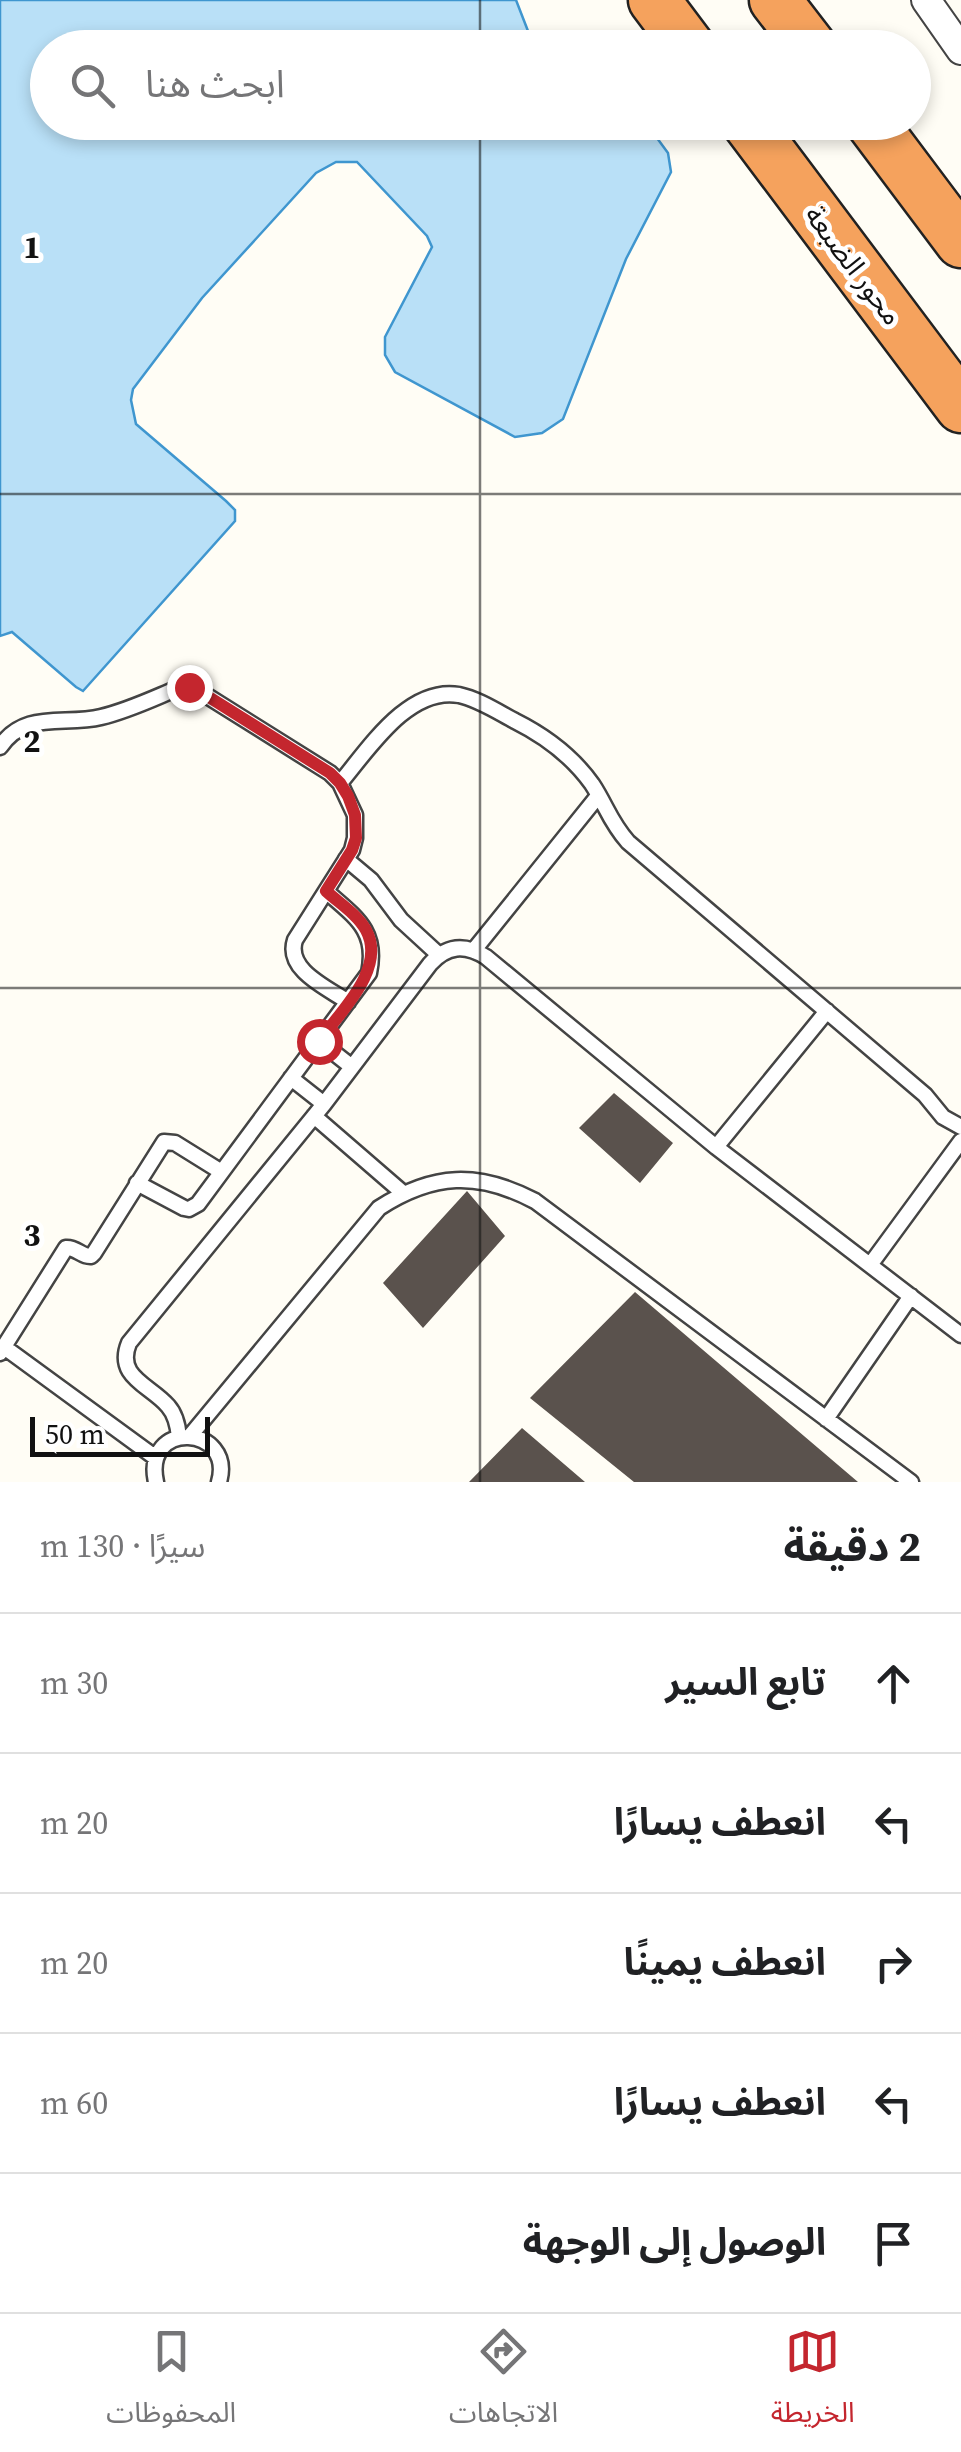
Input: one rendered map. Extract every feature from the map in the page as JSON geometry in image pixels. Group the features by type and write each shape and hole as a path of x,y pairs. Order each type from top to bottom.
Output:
{"highway":[{"path":"654,0 676,30"},
{"path":"776,0 798,30"},
{"name":"محور الضبعة","path":"761,140 961,407"},
{"path":"884,140 961,242"}],"street":[{"path":"926,0 961,50"}],"lane":[{"path":"0,747 13,731 28,724 96,718 176,688 189,687 330,773 348,796 355,815 356,838 292,949 304,971 348,1002"},
{"path":"340,783 397,716 428,698 459,695 528,728 564,752 592,785 610,820 628,842 925,1094 943,1117 961,1128"},
{"path":"474,950 598,796"},
{"path":"346,859 371,880 400,920 438,954"},
{"path":"137,1183 188,1209 198,1204 369,973 371,943 366,929 326,891"},
{"path":"185,1436 168,1406 128,1370 125,1362 129,1343 319,1110 438,954 449,948 474,950 716,1147 961,1335"},
{"path":"716,1147 827,1012"},
{"path":"319,1041 352,1068"},
{"path":"290,1078 402,1193"},
{"path":"155,1470 2,1350 64,1250 70,1248 91,1256 159,1146 170,1140 220,1172"},
{"path":"870,1265 961,1142"},
{"path":"185,1436 379,1208 428,1183 456,1179 510,1188 534,1201 911,1482"},
{"path":"826,1419 911,1296"},
{"path":"140,1482 155,1470 161,1449 169,1441 185,1436 201,1439 217,1454 220,1479 236,1482"}],"water":[{"path":"0,0 516,0 528,30 30,30 30,140 658,140 668,153 671,172 626,259 563,419 542,433 515,437 395,372 385,355 385,337 432,247 427,236 357,162 336,162 316,173 202,298 133,389 136,424 226,501 235,510 235,521 83,691 12,632 0,636"}],"building":[{"path":"614,1093 673,1143 640,1183 579,1128"},
{"path":"467,1191 505,1236 423,1328 383,1283"},
{"path":"635,1292 858,1482 634,1482 530,1398"},
{"path":"522,1428 585,1482 469,1482"}],"route":[{"path":"189,687 330,773 348,796 355,815 352,850 326,891 366,929 372,958 369,973 319,1041"}]}
